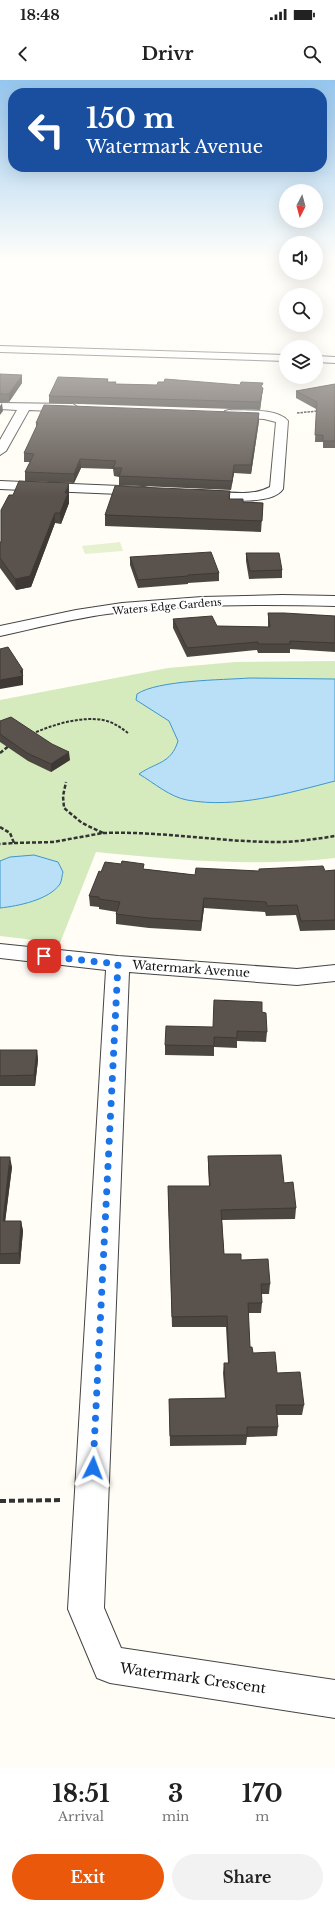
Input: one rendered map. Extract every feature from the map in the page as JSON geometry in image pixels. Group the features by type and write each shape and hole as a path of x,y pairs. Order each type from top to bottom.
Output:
{"street":[{"path":"0,349 279,358"},
{"path":"323,359 335,360"},
{"path":"0,406 87,409"},
{"path":"0,451 25,407"},
{"path":"186,493 248,496 272,492 276,489 282,421 278,418 269,416 219,414"},
{"path":"0,485 155,492"},
{"name":"Waters Edge Gardens","path":"0,631 121,608 195,602 281,599 335,601"},
{"name":"Watermark Avenue","path":"0,951 118,964 297,977 335,973"},
{"name":"Watermark Crescent","path":"118,964 86,1609 110,1665 335,1698"}],"path":[{"path":"294,414 321,410"},
{"path":"30,735 86,719 105,720 119,725 128,733"},
{"path":"1,751 16,742"},
{"path":"66,782 63,796 64,808 82,823 103,833"},
{"path":"0,827 10,833 14,843"},
{"path":"0,844 53,842 103,833 144,832 273,842 296,842 335,836"},
{"path":"0,1501 91,1499"}],"green space":[{"path":"120,542 123,551 85,554 82,546"},
{"path":"335,661 335,858 305,861 245,862 156,858 96,852 60,943 0,936 0,700 168,668 235,662"}],"water":[{"path":"250,678 335,679 335,781 280,795 224,803 187,800 174,796 139,774 167,758 175,749 178,741 169,721 136,700 137,694 147,689 175,683"},
{"path":"34,855 58,862 63,872 60,884 55,890 41,898 24,904 0,908 0,861 10,857"}],"building":[{"path":"0,374 22,375 9,394 0,394"},
{"path":"58,377 108,379 107,382 116,382 115,384 157,385 158,382 164,382 165,379 240,385 241,382 263,383 261,387 263,388 260,402 49,396"},
{"path":"335,384 335,441 323,441 323,435 315,435 317,402 296,391"},
{"path":"44,405 259,413 251,465 234,465 232,481 119,476 122,468 113,468 116,461 80,459 74,474 25,472 34,454 24,453 38,423 36,423"},
{"path":"19,481 69,483 65,493 68,493 60,513 55,513 30,576 15,579 0,558 1,510 9,495 13,495"},
{"path":"115,486 230,491 229,499 243,499 243,502 263,503 262,521 105,515"},
{"path":"211,552 219,573 138,580 130,557"},
{"path":"246,553 279,553 282,570 250,571"},
{"path":"268,613 335,616 335,643 290,641 290,644 258,644 258,642 187,648 173,619 212,616 217,626 270,627"},
{"path":"8,647 23,670 20,671 23,676 0,680 0,649"},
{"path":"11,717 52,744 69,752 51,764 27,753 0,734 0,721"},
{"path":"122,861 144,864 143,869 195,875 196,868 259,871 259,869 323,866 325,871 335,870 335,920 301,921 297,905 267,906 266,902 204,898 201,921 149,918 116,914 120,902 89,896 99,871 101,872 105,862 121,864"},
{"path":"214,1000 262,1002 262,1012 266,1013 267,1032 237,1031 237,1038 214,1037 214,1046 165,1045 166,1026 213,1027"},
{"path":"0,1050 37,1050 34,1075 0,1076"},
{"path":"281,1155 284,1183 293,1182 296,1208 221,1210 224,1254 241,1254 241,1260 268,1259 270,1284 261,1284 262,1303 248,1303 250,1347 252,1347 253,1353 275,1352 277,1373 300,1372 304,1405 276,1405 278,1427 247,1427 247,1435 170,1436 169,1399 226,1398 224,1363 229,1363 227,1316 172,1317 168,1186 210,1186 208,1156"},
{"path":"0,1157 10,1157 3,1221 21,1221 19,1253 0,1254"}],"route":[{"path":"44,956 118,964 93,1468"}]}
